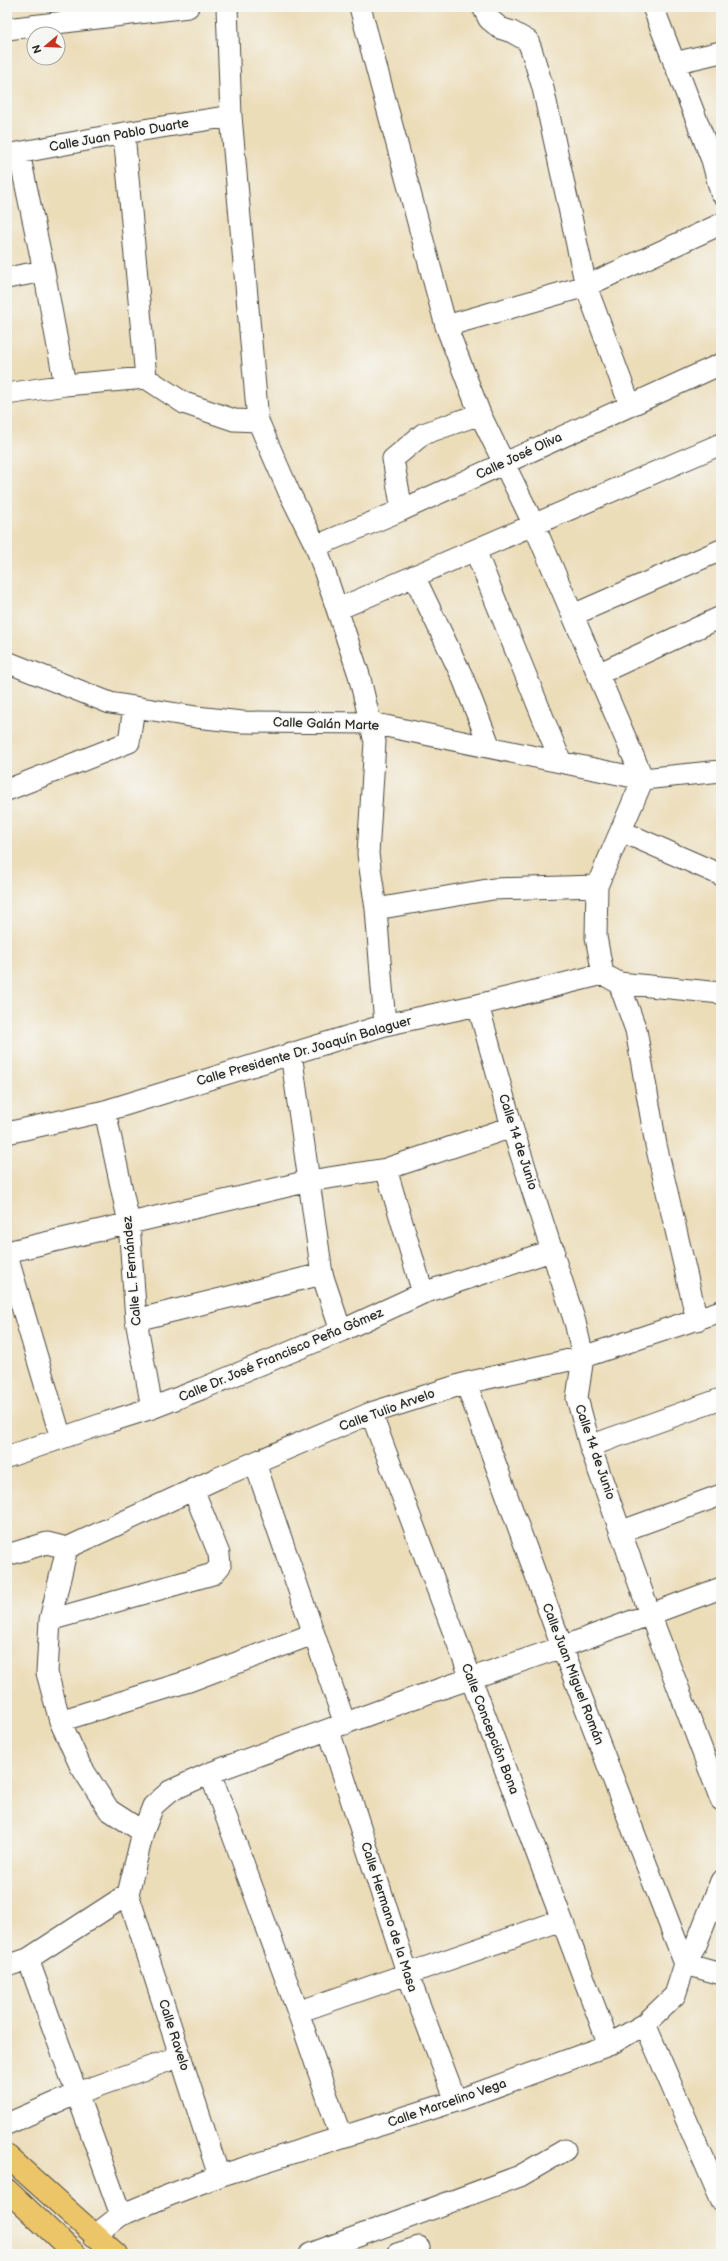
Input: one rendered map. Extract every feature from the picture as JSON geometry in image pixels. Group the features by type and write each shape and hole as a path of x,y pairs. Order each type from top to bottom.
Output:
{"main road":[{"path":"7,2156 94,2236 116,2254"},
{"path":"7,2190 75,2254"}],"street":[{"path":"7,28 188,7"},
{"path":"227,7 231,116 258,421 289,492 316,546 359,676 375,742 368,854 376,909 385,1025"},
{"path":"360,7 446,326 480,414 534,525 643,779 597,886 596,937 611,978 636,1030 656,1145 697,1320"},
{"path":"483,7 489,19 500,28 512,32 528,41 543,88 586,286 630,405"},
{"path":"653,7 674,63 716,158 721,193"},
{"path":"674,63 721,52"},
{"name":"Calle Juan Pablo Duarte","path":"13,154 124,133 231,116"},
{"path":"124,133 146,378"},
{"path":"13,154 44,271 65,385"},
{"path":"446,326 586,286 721,224"},
{"path":"7,278 44,271"},
{"name":"Calle José Oliva","path":"316,546 402,510 721,364"},
{"path":"7,394 65,385 146,378 184,403 234,420 258,421"},
{"path":"402,510 393,459 423,434 480,414"},
{"path":"338,609 721,444"},
{"path":"475,550 561,762"},
{"path":"573,615 721,550"},
{"path":"414,576 462,676 490,747"},
{"path":"598,674 720,620"},
{"name":"Calle Galán Marte","path":"7,662 110,703 134,707 242,722 371,723 643,779 721,771"},
{"path":"7,790 129,742 134,707"},
{"path":"621,831 721,875"},
{"path":"376,909 493,889 597,886"},
{"name":"Calle Presidente Dr. Joaquín Balaguer","path":"7,1133 105,1111 385,1025 611,978 721,993"},
{"name":"Calle 14 de Junio","path":"478,1005 512,1127 554,1250 575,1322 582,1357 577,1398 590,1446 622,1531 650,1614 721,1800"},
{"path":"291,1053 322,1274 342,1332"},
{"name":"Calle L. Fernández","path":"105,1111 130,1223 136,1320 152,1408"},
{"path":"7,1252 309,1181 386,1169 512,1127"},
{"path":"386,1169 423,1293"},
{"name":"Calle Dr. José Francisco Peña Gómez","path":"7,1457 152,1408 342,1332 423,1293 554,1250"},
{"path":"7,1256 61,1438"},
{"path":"136,1320 322,1274"},
{"name":"Calle Tulio Arvelo","path":"67,1548 193,1489 371,1413 466,1383 582,1357 721,1311"},
{"name":"Calle Juan Miguel Román","path":"466,1383 562,1647 685,1964"},
{"path":"590,1446 721,1399"},
{"name":"Calle Concepción Bona","path":"371,1413 609,2045"},
{"name":"Calle Hermano de la Masa","path":"255,1463 313,1634 337,1727 408,1975 456,2100"},
{"path":"50,1620 213,1574 220,1566 219,1554 193,1489"},
{"path":"622,1531 721,1495"},
{"path":"7,1555 47,1542 67,1548 50,1620 48,1673 60,1721 80,1765 109,1810 143,1832"},
{"path":"7,1966 28,1959 128,1894 143,1832 153,1806 170,1791 210,1773 471,1678 562,1647 721,1588"},
{"path":"60,1721 189,1681 313,1634"},
{"path":"210,1773 298,2012 341,2137"},
{"name":"Calle Marcelino Vega","path":"94,2236 121,2215 219,2176 456,2100 609,2045 646,2024 675,1995 685,1964 696,1945 721,1881"},
{"name":"Calle Ravelo","path":"128,1894 219,2176"},
{"path":"298,2012 408,1975 562,1920"},
{"path":"28,1959 78,2093 121,2215"},
{"path":"685,1964 721,1974"},
{"path":"646,2024 721,2200"},
{"path":"7,2124 78,2093 181,2056"},
{"path":"324,2252 520,2176 564,2150"},
{"path":"397,2254 419,2247"}]}
